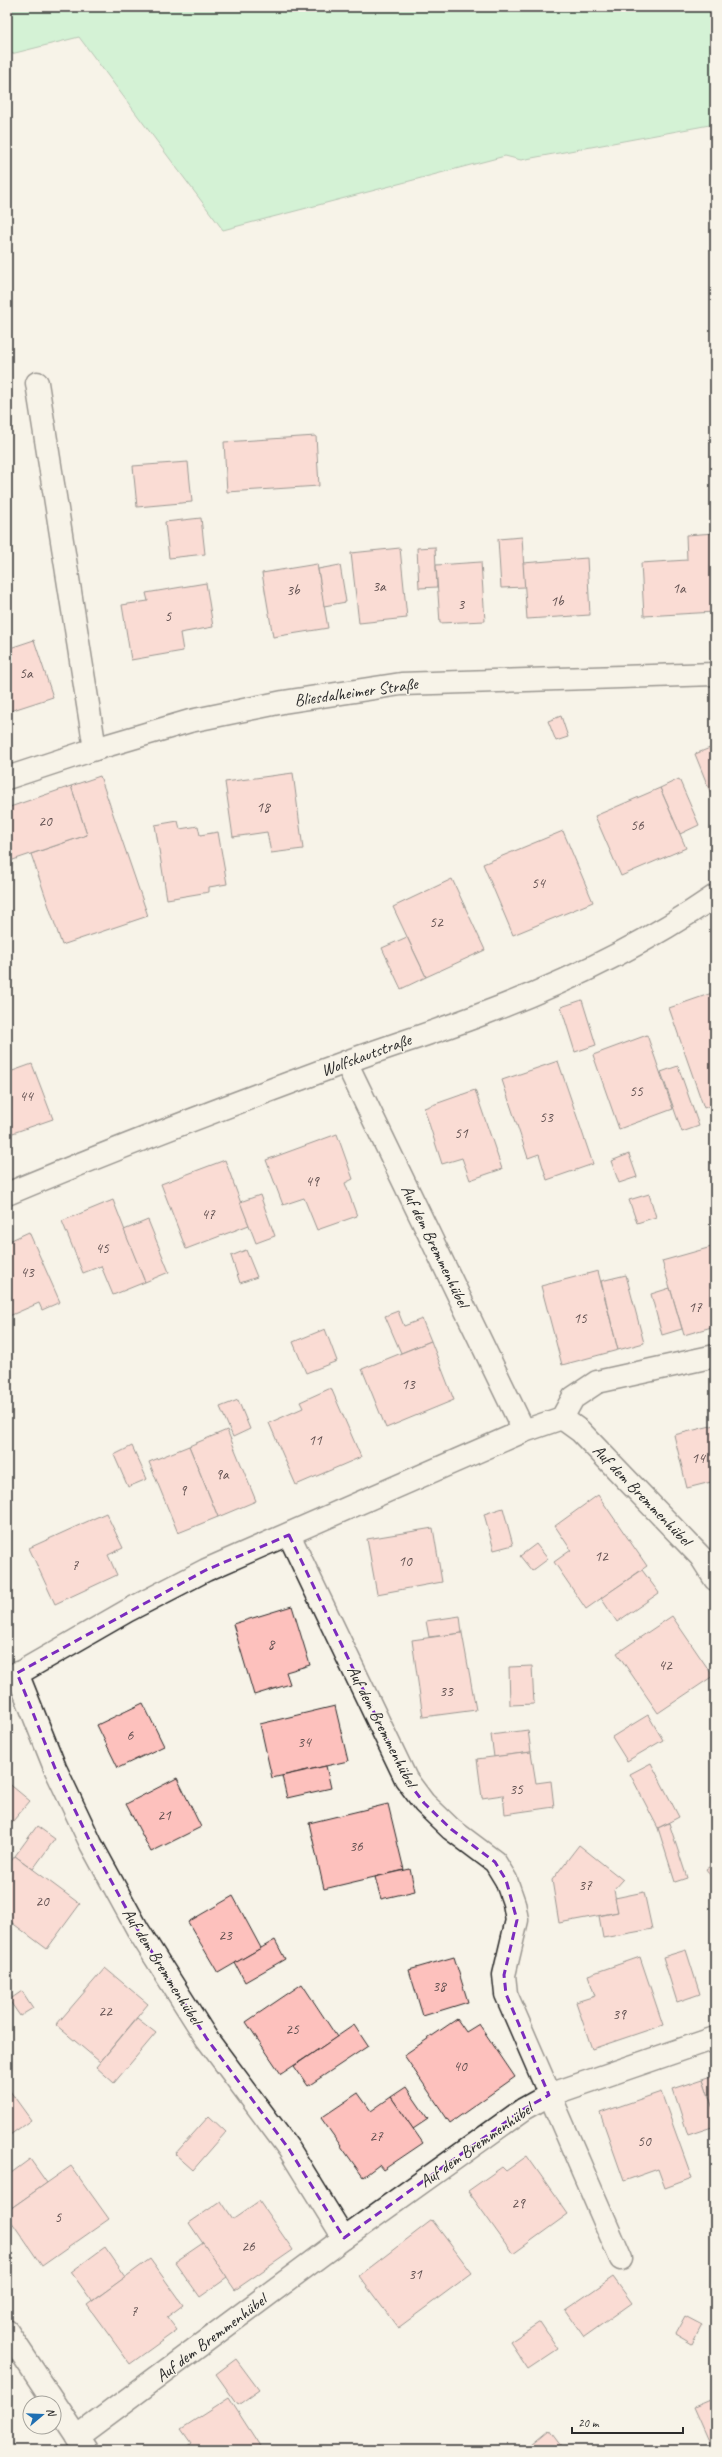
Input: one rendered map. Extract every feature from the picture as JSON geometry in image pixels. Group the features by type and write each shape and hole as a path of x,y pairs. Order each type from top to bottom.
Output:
{"street":[{"path":"37,383 94,748"},
{"name":"Bliesdalheimer Straße","path":"7,778 94,748 205,718 283,702 401,684 715,674"},
{"name":"Wolfskautstraße","path":"7,1194 81,1163 346,1062 484,1014 558,984 626,950 682,919 715,896"},
{"name":"Auf dem Bremmenhübel","path":"346,1062 524,1431"},
{"path":"562,1418 573,1398 597,1382 715,1356"},
{"name":"Auf dem Bremmenhübel","path":"344,2238 289,2149 207,2039 138,1930 91,1844 12,1676 206,1570 524,1431 562,1418 580,1431 701,1557 715,1579"},
{"name":"Auf dem Bremmenhübel","path":"289,1535 406,1779 424,1803 451,1829 495,1862 506,1880 514,1903 517,1920 504,1975 506,1994 621,2259"},
{"name":"Auf dem Bremmenhübel","path":"82,2444 344,2238 524,2109 549,2095 715,2038"},
{"path":"7,2331 82,2444"}],"highlighted area":[{"path":"289,1535 406,1779 424,1803 451,1829 495,1862 506,1880 517,1920 504,1975 506,1994 549,2095 524,2109 344,2238 289,2149 207,2039 138,1930 91,1844 55,1768 17,1673 206,1570"}],"green space":[{"path":"7,7 715,7 715,124 521,160 505,156 223,230 79,37 7,55"}],"building":[{"path":"316,436 319,486 227,492 224,442"},
{"path":"188,462 192,502 137,507 133,466"},
{"path":"201,518 205,554 169,558 165,522"},
{"path":"715,533 715,612 644,616 641,563 687,560 686,535"},
{"path":"522,537 525,587 501,588 498,539"},
{"path":"435,547 437,587 419,588 417,548"},
{"path":"400,548 407,618 359,623 351,553"},
{"path":"587,558 590,615 527,619 523,563"},
{"path":"481,562 485,621 440,623 436,565"},
{"path":"317,564 328,628 273,637 262,573"},
{"path":"340,565 346,602 324,606 318,569"},
{"path":"206,583 213,627 180,633 183,651 131,660 122,605 148,601 146,593"},
{"path":"34,640 53,697 7,712 7,649"},
{"path":"561,716 568,737 556,741 548,721"},
{"path":"715,746 715,804 695,754"},
{"path":"293,773 303,849 271,853 267,832 233,837 225,782"},
{"path":"100,776 148,916 62,945 31,854 87,835 71,786"},
{"path":"679,779 699,825 680,834 660,788"},
{"path":"71,786 87,835 7,862 7,808"},
{"path":"660,788 686,848 621,876 595,816"},
{"path":"178,821 180,829 198,826 200,835 218,832 227,884 209,887 209,892 167,899 155,825"},
{"path":"563,831 593,902 513,935 483,864"},
{"path":"452,879 485,950 426,977 393,907"},
{"path":"407,937 426,977 401,989 382,948"},
{"path":"715,992 715,1104 704,1108 669,1008"},
{"path":"582,1000 596,1045 575,1052 561,1007"},
{"path":"647,1035 673,1109 619,1129 593,1055"},
{"path":"558,1061 593,1164 547,1180 539,1154 528,1158 502,1080"},
{"path":"32,1064 53,1119 7,1135 7,1073"},
{"path":"678,1066 699,1126 682,1132 661,1072"},
{"path":"475,1090 502,1169 470,1180 462,1158 442,1164 424,1108"},
{"path":"337,1134 353,1179 345,1183 357,1216 317,1230 304,1198 283,1205 266,1160"},
{"path":"629,1154 637,1177 619,1183 611,1161"},
{"path":"225,1160 249,1225 186,1249 161,1184"},
{"path":"649,1194 656,1217 637,1223 629,1200"},
{"path":"260,1195 275,1236 256,1243 240,1202"},
{"path":"113,1200 145,1282 113,1295 101,1266 83,1273 62,1221"},
{"path":"148,1220 169,1272 145,1282 124,1230"},
{"path":"29,1232 60,1302 42,1310 39,1303 7,1317 7,1242"},
{"path":"715,1246 715,1326 684,1335 662,1261"},
{"path":"246,1250 257,1277 240,1283 231,1256"},
{"path":"598,1271 618,1350 562,1365 541,1286"},
{"path":"626,1275 644,1343 618,1350 601,1281"},
{"path":"670,1288 682,1329 662,1335 651,1294"},
{"path":"398,1311 404,1326 422,1319 431,1341 401,1353 385,1316"},
{"path":"325,1329 337,1361 306,1373 293,1342"},
{"path":"431,1341 454,1400 386,1428 362,1369"},
{"path":"331,1388 361,1457 296,1485 269,1423 303,1408 300,1402"},
{"path":"238,1400 250,1429 233,1437 220,1407"},
{"path":"715,1425 715,1481 687,1488 674,1435"},
{"path":"227,1430 256,1501 218,1517 189,1446"},
{"path":"132,1446 147,1479 128,1487 114,1455"},
{"path":"189,1446 218,1517 178,1533 149,1462"},
{"path":"598,1495 647,1566 586,1609 554,1562 571,1550 555,1526"},
{"path":"503,1508 513,1545 494,1550 484,1514"},
{"path":"106,1513 123,1548 108,1555 117,1575 55,1604 29,1548"},
{"path":"433,1528 442,1582 377,1594 367,1539"},
{"path":"536,1544 548,1559 532,1571 520,1556"},
{"path":"642,1570 659,1593 617,1622 601,1598"},
{"path":"292,1606 310,1665 286,1672 290,1684 254,1695 233,1624"},
{"path":"460,1616 462,1633 429,1637 426,1621"},
{"path":"672,1616 713,1676 658,1713 617,1653"},
{"path":"462,1633 476,1710 423,1717 412,1640"},
{"path":"532,1666 534,1704 510,1705 509,1667"},
{"path":"143,1703 164,1746 118,1768 97,1725"},
{"path":"335,1706 348,1761 272,1778 260,1724"},
{"path":"648,1715 663,1740 627,1761 612,1737"},
{"path":"528,1730 531,1752 494,1757 491,1735"},
{"path":"531,1752 536,1783 551,1781 554,1807 505,1814 503,1795 482,1798 477,1759"},
{"path":"651,1763 679,1817 658,1828 630,1774"},
{"path":"326,1766 331,1788 287,1798 282,1776"},
{"path":"177,1778 201,1827 151,1852 126,1804"},
{"path":"7,1782 30,1801 7,1828"},
{"path":"388,1804 404,1870 324,1889 309,1823"},
{"path":"669,1823 687,1878 675,1882 658,1828"},
{"path":"37,1826 55,1839 33,1869 15,1856"},
{"path":"579,1845 623,1880 614,1890 618,1912 559,1923 552,1880"},
{"path":"15,1856 80,1904 47,1949 7,1919 7,1866"},
{"path":"715,1863 715,1882 706,1869"},
{"path":"410,1869 415,1891 381,1899 375,1877"},
{"path":"644,1892 652,1929 603,1938 599,1916 618,1912 615,1898"},
{"path":"233,1896 261,1948 218,1973 188,1922"},
{"path":"275,1940 285,1959 245,1982 235,1963"},
{"path":"686,1950 700,1994 677,2002 663,1957"},
{"path":"454,1957 468,2002 423,2016 409,1970"},
{"path":"640,1957 663,2025 592,2049 576,2002 595,1996 588,1975"},
{"path":"105,1968 148,2004 100,2062 56,2025"},
{"path":"302,1984 337,2037 281,2074 246,2022"},
{"path":"22,1991 33,2008 20,2016 9,2000"},
{"path":"137,2018 156,2033 114,2083 96,2067"},
{"path":"457,2019 466,2032 479,2024 515,2077 450,2123 404,2055"},
{"path":"354,2025 368,2046 308,2086 294,2066"},
{"path":"715,2075 715,2115 703,2079"},
{"path":"703,2079 715,2115 715,2126 688,2135 673,2089"},
{"path":"7,2087 31,2120 7,2137"},
{"path":"406,2087 428,2119 413,2129 391,2097"},
{"path":"661,2092 692,2178 665,2188 658,2169 624,2181 600,2113"},
{"path":"358,2093 371,2111 391,2097 423,2143 383,2170 379,2165 363,2177 321,2118"},
{"path":"209,2116 226,2132 193,2170 175,2154"},
{"path":"527,2156 568,2214 513,2254 468,2191 502,2167 506,2171"},
{"path":"30,2159 47,2183 7,2211 7,2176"},
{"path":"71,2166 109,2219 42,2266 7,2215 7,2211"},
{"path":"221,2201 233,2219 259,2201 293,2250 235,2290 189,2223"},
{"path":"432,2220 472,2273 398,2328 359,2276"},
{"path":"203,2243 227,2278 200,2297 175,2262"},
{"path":"105,2247 126,2277 92,2301 71,2272"},
{"path":"150,2259 183,2305 167,2317 177,2330 130,2364 87,2305"},
{"path":"613,2277 632,2303 584,2337 565,2310"},
{"path":"685,2316 702,2325 692,2344 675,2334"},
{"path":"540,2322 558,2349 528,2369 510,2342"},
{"path":"236,2359 259,2390 238,2405 216,2374"},
{"path":"229,2398 260,2446 253,2450 183,2450 191,2443 181,2429"},
{"path":"715,2398 715,2450 713,2450 694,2407"},
{"path":"549,2430 564,2450 536,2450 532,2444"}]}
